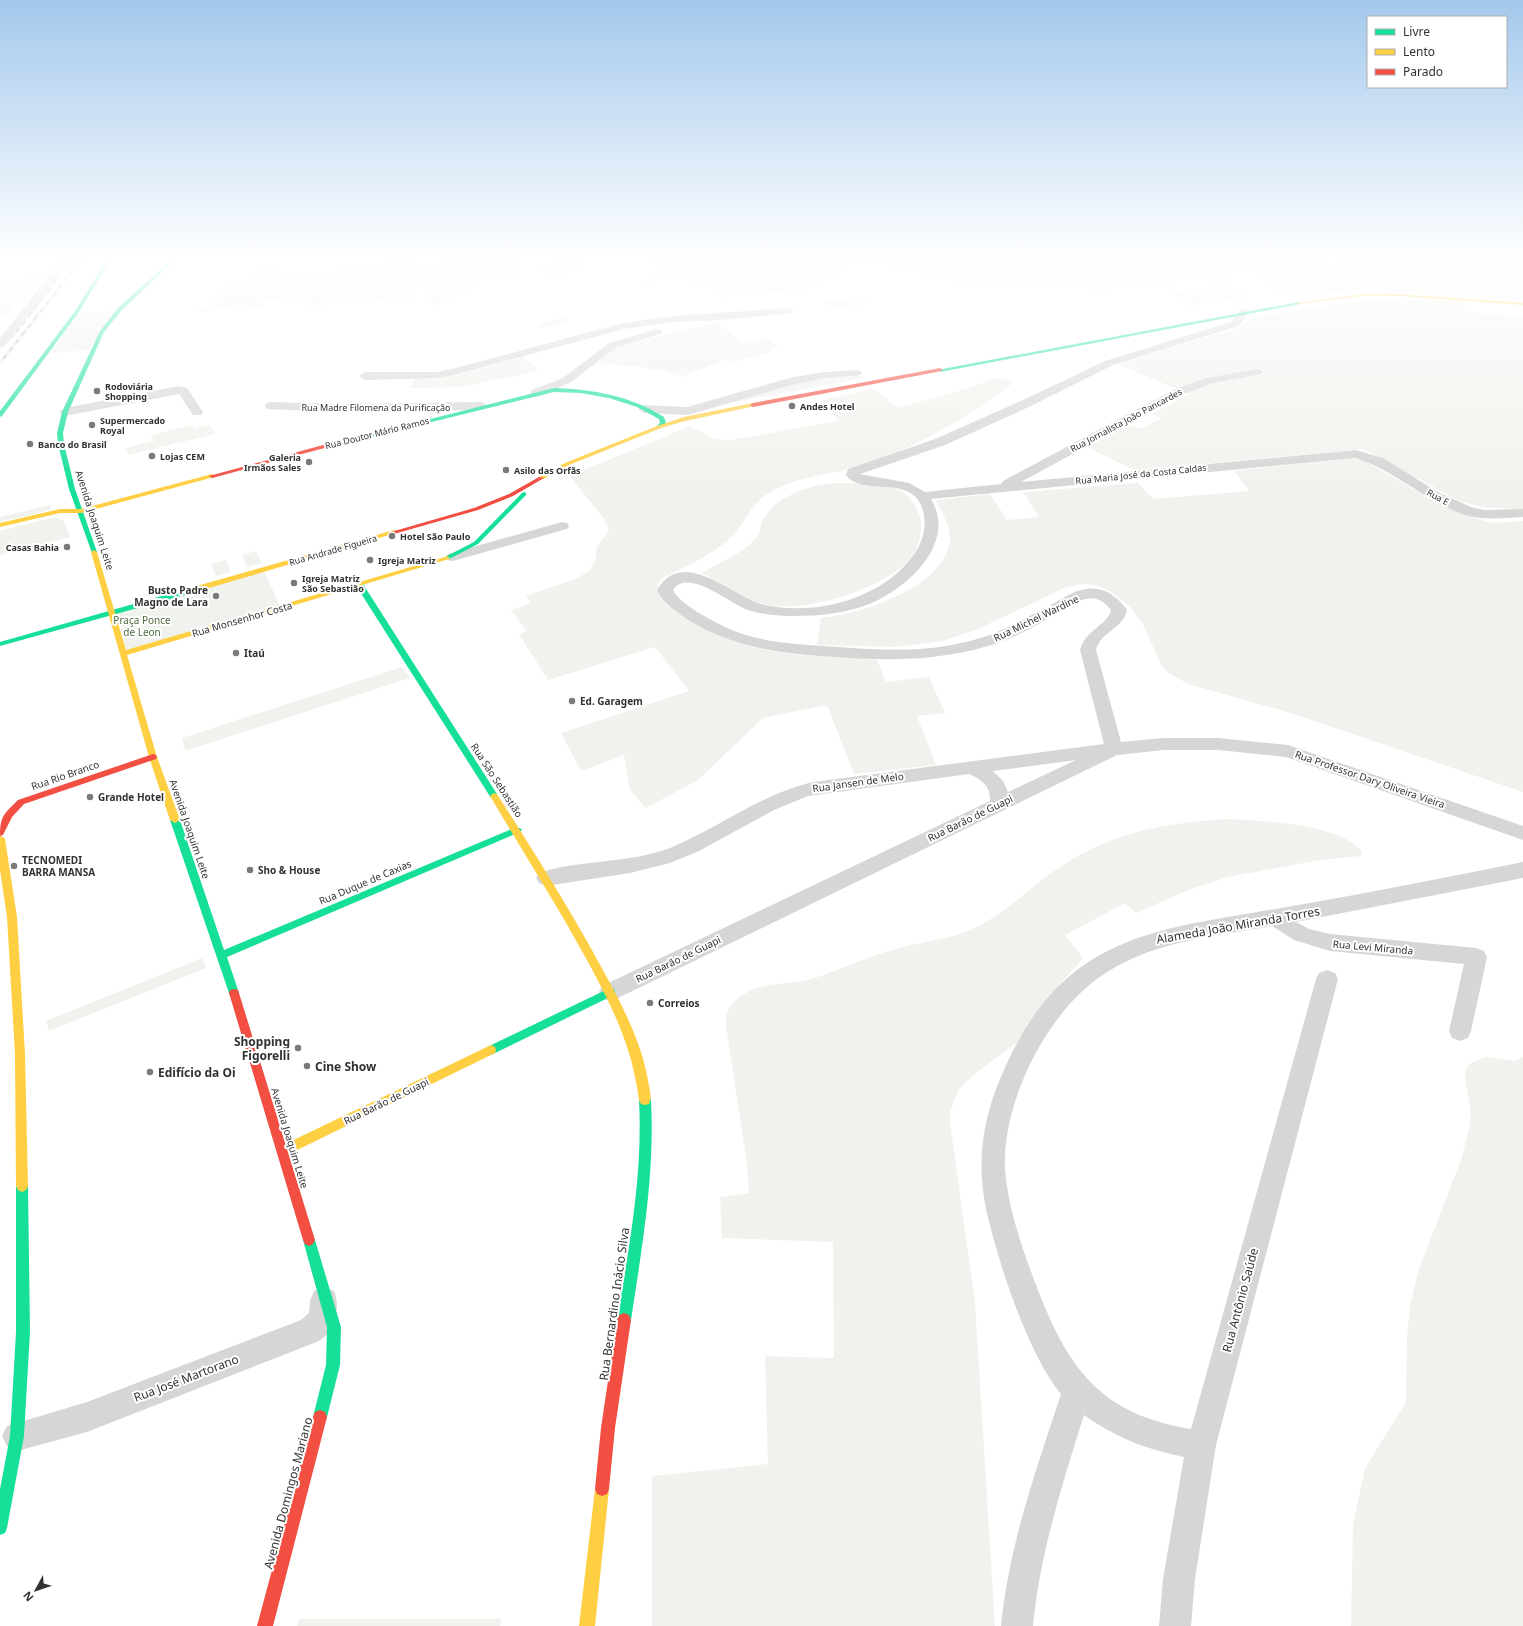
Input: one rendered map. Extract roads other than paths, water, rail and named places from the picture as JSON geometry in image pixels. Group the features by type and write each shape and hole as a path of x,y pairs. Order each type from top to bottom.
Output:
{"street":[{"path":"0,345 8,335"},
{"path":"0,415 62,335"},
{"name":"Avenida Joaquim Leite","path":"101,335 74,391 60,433 72,489 81,511 112,612 153,757 222,955 283,1151 334,1326 333,1365"},
{"path":"365,376 436,375 453,372 589,335"},
{"path":"536,393 560,383 613,345 642,335"},
{"path":"660,426 705,415 1124,335"},
{"path":"922,496 899,484 861,480 853,474 855,471 940,442 1027,403 1109,363 1200,335"},
{"path":"577,372 579,383 592,393"},
{"name":"Rua Jornalista João Pancardes","path":"1002,487 1167,397 1194,385 1219,377 1257,372"},
{"path":"660,426 670,416 793,380"},
{"path":"66,412 180,390 183,391 197,412"},
{"name":"Rua Doutor Mário Ramos","path":"0,525 60,511 81,511 536,393 563,390 592,393 658,414 681,418 705,415"},
{"name":"Rua Madre Filomena da Purificação","path":"271,406 339,408 482,406"},
{"path":"644,409 668,412 688,411"},
{"path":"658,414 662,418 660,426"},
{"name":"Rua Andrade Figueira","path":"0,644 448,519 500,500 546,474 660,426"},
{"name":"Rua Maria José da Costa Caldas","path":"922,496 1349,454 1360,455"},
{"name":"Rua E","path":"1360,455 1378,461 1433,495 1467,511 1484,514 1523,513"},
{"name":"Rua Monsenhor Costa","path":"452,557 476,543 526,492 546,474"},
{"path":"63,497 72,489"},
{"name":"Rua Michel Wardine","path":"922,496 930,518 931,530 928,545 902,579 880,594 855,604 805,612 768,610 739,600 695,578 683,577 668,585 665,590 667,594 702,622 732,636 773,647 890,656 931,654 983,643 1007,633 1085,594 1099,594 1113,602 1119,610 1118,617 1094,637 1088,647 1088,654 1114,749"},
{"name":"Rua Monsenhor Costa","path":"124,653 562,526"},
{"name":"Rua São Sebastião","path":"359,584 517,830 546,878 610,992"},
{"name":"Rua Professor Dary Oliveira Vieira","path":"1073,768 1114,749 1151,745 1210,744 1246,746 1288,751 1523,833"},
{"name":"Rua Jansen de Melo","path":"546,878 649,862 675,854 698,844 761,808 800,791 837,784 1114,749"},
{"name":"Rua Rio Branco","path":"0,833 2,824 9,812 21,802 153,757"},
{"path":"969,767 981,771 996,785 1001,794 998,805"},
{"name":"Rua Barão de Guapi","path":"283,1151 1073,768"},
{"name":"Rua Duque de Caxias","path":"222,955 517,830"},
{"path":"0,839 12,917 19,1036 23,1332 0,1528"},
{"name":"Alameda João Miranda Torres","path":"1201,1445 1174,1442 1131,1428 1097,1408 1077,1390 1062,1370 1049,1348 1030,1304 1009,1243 996,1192 993,1169 993,1148 1003,1102 1017,1061 1039,1027 1064,996 1088,974 1114,957 1140,944 1171,935 1276,918 1523,870"},
{"name":"Rua Levi Miranda","path":"1276,918 1284,926 1299,934 1325,942 1476,956 1460,1031"},
{"name":"Rua Antônio Saúde","path":"1175,1626 1179,1579 1201,1445 1327,979"},
{"name":"Rua Bernardino Inácio Silva","path":"587,1626 608,1428 645,1179 648,1131 646,1099 638,1064 625,1022 610,992"},
{"name":"Rua José Martorano","path":"11,1438 86,1416 309,1331 319,1324 323,1316 324,1289"},
{"name":"Avenida Domingos Mariano","path":"266,1626 333,1365"},
{"path":"1017,1626 1018,1608 1029,1543 1077,1390"}],"railway":[{"path":"0,363 22,335"}],"place":[{"name":"Rodoviária Shopping","path":"97,391"},
{"name":"Andes Hotel","path":"792,406"},
{"name":"Supermercado Royal","path":"92,425"},
{"name":"Banco do Brasil","path":"30,444"},
{"name":"Lojas CEM","path":"152,456"},
{"name":"Galeria Irmãos Sales","path":"309,462"},
{"name":"Asilo das Orfãs","path":"506,470"},
{"name":"Hotel São Paulo","path":"392,536"},
{"name":"Casas Bahia","path":"67,547"},
{"name":"Igreja Matriz","path":"370,560"},
{"name":"Igreja Matriz São Sebastião","path":"294,583"},
{"name":"Busto Padre Magno de Lara","path":"216,596"},
{"name":"Itaú","path":"236,653"},
{"name":"Ed. Garagem","path":"572,701"},
{"name":"Grande Hotel","path":"90,797"},
{"name":"TECNOMEDI BARRA MANSA","path":"14,866"},
{"name":"Sho & House","path":"250,870"},
{"name":"Correios","path":"650,1003"},
{"name":"Shopping Figorelli","path":"298,1048"},
{"name":"Cine Show","path":"307,1066"},
{"name":"Edifício da Oi","path":"150,1072"}],"park label":[{"name":"Praça Ponce de Leon","path":"142,626"}]}
